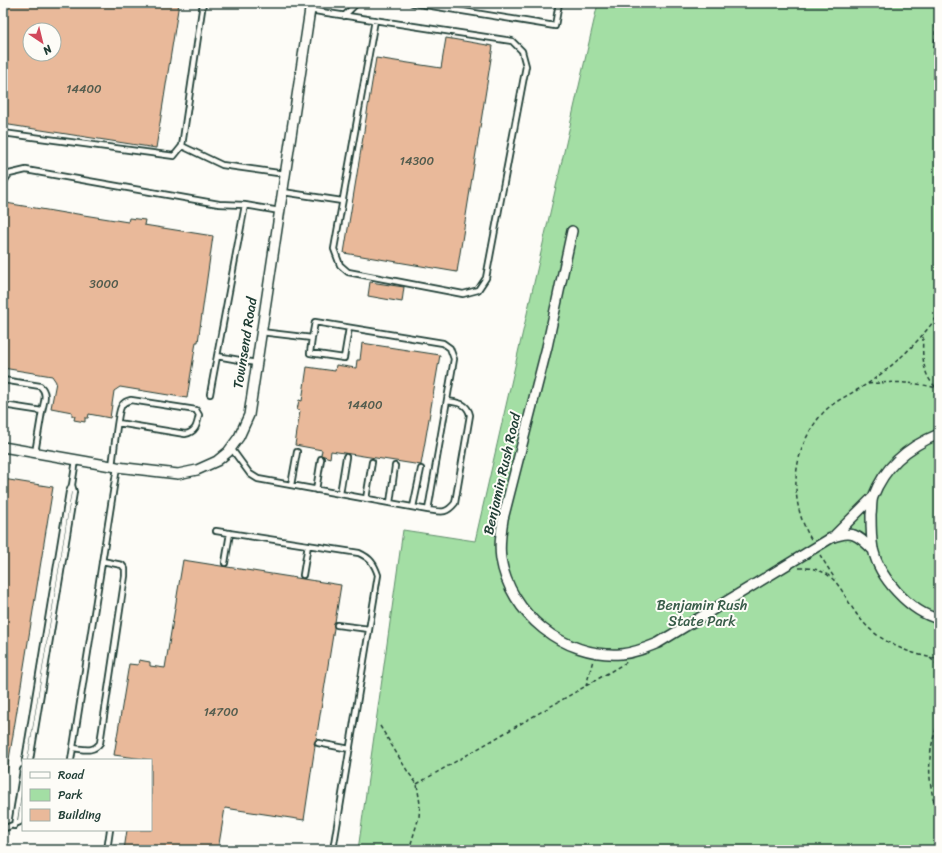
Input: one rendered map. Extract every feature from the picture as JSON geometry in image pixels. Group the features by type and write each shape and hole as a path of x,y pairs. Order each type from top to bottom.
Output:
{"street":[{"name":"Townsend Road","path":"3,447 114,466 178,474 197,470 217,461 231,448 239,437 249,415 311,7"},
{"name":"Benjamin Rush Road","path":"572,231 547,347 503,519 500,546 501,558 506,578 512,593 526,613 543,629 558,640 575,649 595,653 621,654 640,650 658,643 831,538 846,533 861,538 873,550"},
{"name":"Benjamin Rush Road","path":"831,538 872,498 895,462 909,448 939,434"},
{"name":"Benjamin Rush Road","path":"872,498 871,528 873,550 884,574 908,603 939,619"}],"lane":[{"path":"3,133 174,156 182,146 203,3"},
{"path":"344,16 357,3"},
{"path":"413,3 555,26 559,3"},
{"path":"311,7 344,16 375,20 512,41 522,50 526,66 486,278 478,290 463,294 348,272 340,264 334,249 375,20"},
{"path":"182,146 222,165 285,174"},
{"path":"3,183 9,174 26,170 219,204 245,205 280,211"},
{"path":"283,192 342,201"},
{"path":"210,394 245,205"},
{"path":"349,328 344,358 310,353 315,322 443,343 450,348 454,359 428,510"},
{"path":"261,332 312,338"},
{"path":"217,356 256,363"},
{"path":"3,380 40,386 46,394 35,453"},
{"path":"71,759 102,561 118,423 121,407 126,402 131,400 196,410 199,415 196,428 192,433 185,434 118,423"},
{"path":"231,448 250,474 258,479 428,510 442,512 449,511 456,503 470,415 468,408 463,404 447,401"},
{"path":"3,405 42,411"},
{"path":"291,485 297,452"},
{"path":"340,494 346,457"},
{"path":"316,490 321,459"},
{"path":"25,759 32,730 65,528 69,492 72,485 76,460"},
{"path":"366,499 372,462"},
{"path":"390,503 395,466"},
{"path":"413,507 421,469"},
{"path":"216,531 359,553 368,558 375,566 378,575 333,850"},
{"path":"225,563 230,533"},
{"path":"303,575 308,545"},
{"path":"72,748 90,750 96,748 100,743 125,576 125,569 122,565 102,561"},
{"path":"337,625 369,629"},
{"path":"30,759 32,730"},
{"path":"318,743 350,749"},
{"path":"14,826 22,782"},
{"path":"3,829 14,826 20,822 22,808"},
{"path":"107,850 110,831"}],"path":[{"path":"937,3 934,52 939,85"},
{"path":"814,544 800,518 796,498 796,472 800,450 810,430 822,414 840,400 867,384 891,366 923,337 939,314"},
{"path":"923,337 922,357 928,375 938,389"},
{"path":"867,384 891,381 908,382 938,389"},
{"path":"818,551 863,622 883,639 907,651 929,658 939,659"},
{"path":"798,568 812,568 836,580"},
{"path":"586,686 595,653"},
{"path":"929,658 939,666"},
{"path":"417,784 630,661"},
{"path":"939,722 936,729 929,766 932,800 939,816"},
{"path":"380,726 417,784 420,811 409,850"}],"green space":[{"name":"Benjamin Rush State Park","path":"598,3 939,3 939,850 358,850 403,530 475,541"}],"building":[{"path":"3,3 179,3 156,148 3,124"},
{"path":"446,38 493,46 457,272 344,253 376,58 441,68"},
{"path":"6,203 128,222 129,218 145,220 144,225 213,236 198,342 196,342 187,398 120,387 114,391 110,418 89,414 88,418 85,418 85,422 74,420 75,416 72,416 72,412 51,408 56,382 52,376 3,368 3,225"},
{"path":"370,282 404,287 402,302 368,296"},
{"path":"362,343 440,355 421,465 331,451 330,458 321,455 322,450 295,445 300,411 297,410 299,400 302,401 307,367 335,371 336,365 356,368 357,360 360,360"},
{"path":"3,479 53,487 7,772 3,772"},
{"path":"183,560 341,585 316,740 314,743 315,746 304,820 225,808 218,850 124,850 127,831 152,831 152,759 114,755 129,664 138,665 139,660 150,662 150,666 165,668"}]}
